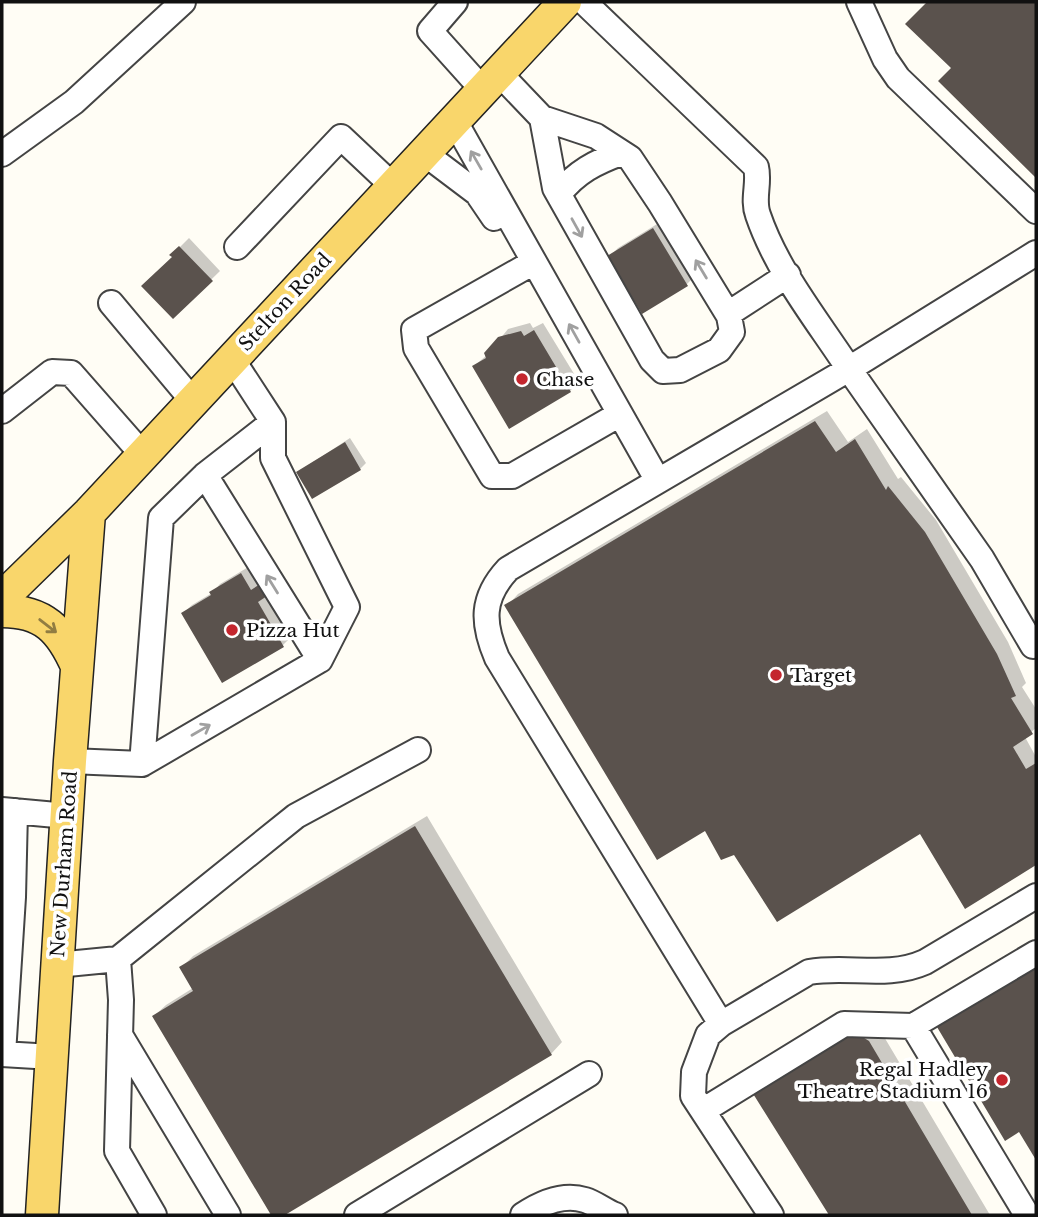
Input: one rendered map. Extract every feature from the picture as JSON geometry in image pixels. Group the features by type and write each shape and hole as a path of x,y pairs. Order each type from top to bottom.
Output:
{"main road":[{"name":"Stelton Road","path":"2,598 89,513 565,2"},
{"name":"New Durham Road","path":"42,1215 70,761 89,513"},
{"path":"2,611 34,615 51,627 66,641 77,666"}],"street":[{"path":"2,154 74,102 183,2"},
{"path":"455,2 430,31 541,118 596,135 630,159 728,314 732,332 719,350 680,370 663,371 652,360 555,188 541,118"},
{"path":"584,2 756,167 756,212 773,253 849,369 982,559 1035,648"},
{"path":"859,2 885,59 898,78 1036,211"},
{"path":"454,120 658,481"},
{"path":"237,247 341,137 393,186"},
{"path":"424,153 477,193 508,240 534,262"},
{"path":"558,194 570,179 621,153"},
{"path":"721,1024 497,658 489,638 486,620 489,597 497,581 508,569 849,369 1036,253"},
{"path":"534,262 414,330 416,348 492,476 512,476 620,414"},
{"path":"728,314 788,275"},
{"path":"111,303 193,401"},
{"path":"70,761 142,764 320,660 347,607 273,458 273,422 232,359"},
{"path":"2,411 52,372 71,373 143,455"},
{"path":"142,764 161,518 205,475 273,422"},
{"path":"205,475 320,660"},
{"path":"57,965 118,960 296,816 418,750"},
{"path":"52,1057 3,1054 8,811 67,816"},
{"path":"771,1215 693,1096 694,1072 708,1035 721,1024 809,972 825,969 875,972 908,970 1036,896"},
{"path":"704,1110 844,1024 914,1026 1036,953"},
{"path":"118,960 121,1000 117,1150 154,1215"},
{"path":"914,1026 1027,1215"},
{"path":"120,1034 228,1215"},
{"path":"356,1215 589,1074"},
{"path":"523,1215 540,1204 561,1198 584,1200 613,1215"}],"building":[{"path":"927,2 1036,2 1036,178 938,81 951,68 905,24"},
{"path":"653,228 688,286 642,314 607,256"},
{"path":"179,246 213,281 173,319 141,286 172,257 169,255"},
{"name":"Chase","path":"534,330 571,392 509,429 472,366 486,358 484,353 498,337 521,331 524,336"},
{"name":"Target","path":"815,421 836,452 855,439 886,490 888,486 925,532 997,654 1016,696 1011,698 1033,734 1013,747 1026,769 1036,763 1036,865 965,909 920,834 777,922 734,855 721,860 705,831 657,860 504,605"},
{"path":"345,442 361,470 312,499 296,472"},
{"name":"Pizza Hut","path":"241,573 251,590 263,582 270,594 258,602 284,647 222,683 181,613"},
{"path":"415,826 552,1055 285,1215 271,1215 152,1016 193,991 179,967"},
{"name":"Regal Hadley Theatre Stadium 16","path":"1036,968 1036,1160 1019,1132 1005,1141 937,1027"},
{"path":"861,1036 869,1041 972,1215 829,1215 752,1092 843,1038"}],"place":[{"name":"Chase","path":"522,379"},
{"name":"Pizza Hut","path":"232,630"},
{"name":"Target","path":"776,675"},
{"name":"Regal Hadley Theatre Stadium 16","path":"1002,1080"}]}
